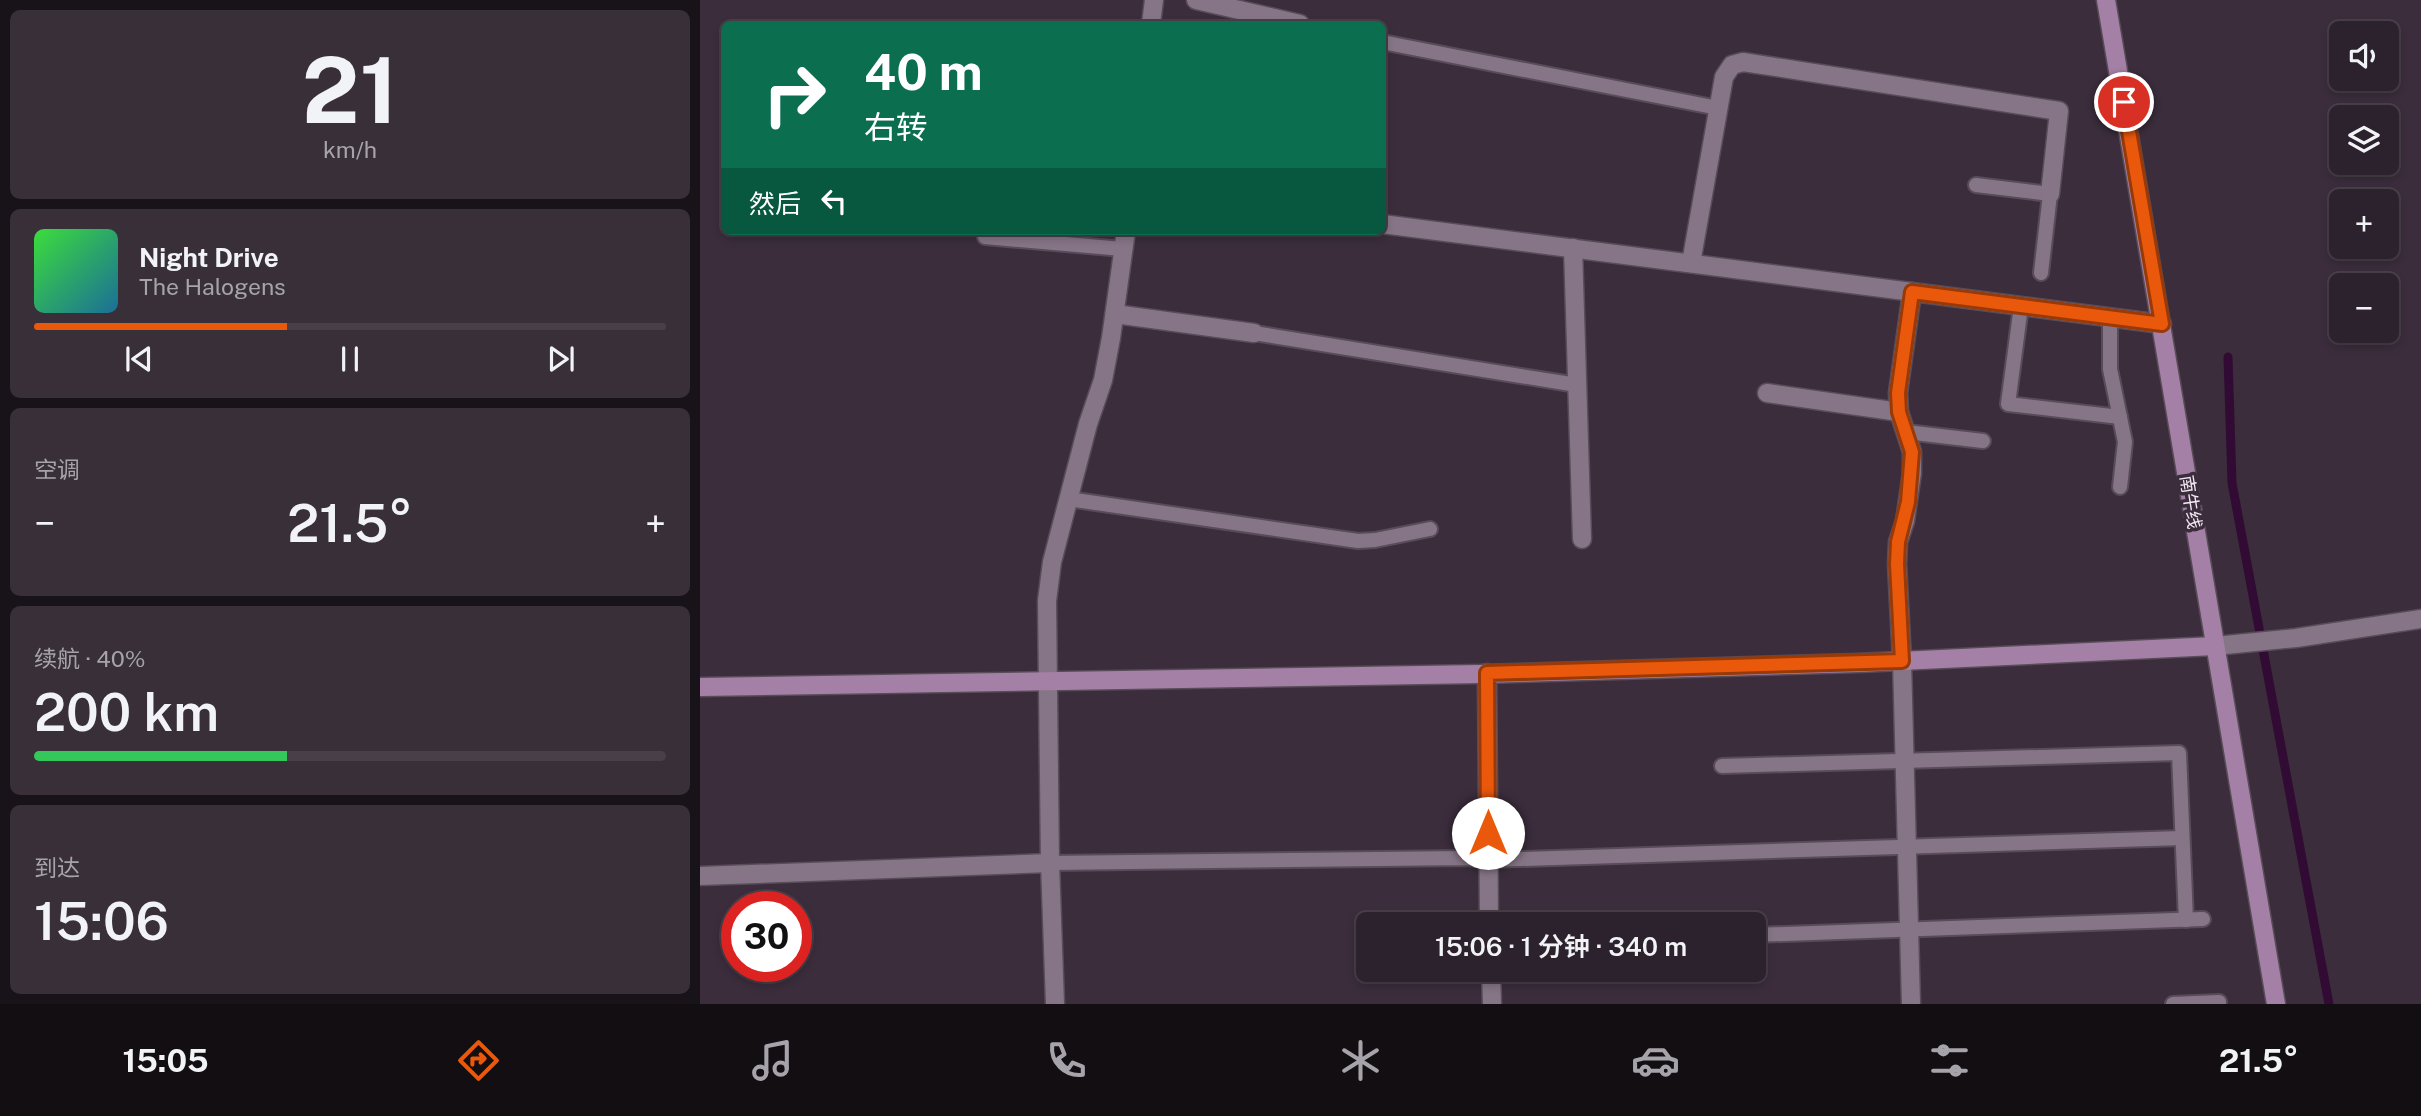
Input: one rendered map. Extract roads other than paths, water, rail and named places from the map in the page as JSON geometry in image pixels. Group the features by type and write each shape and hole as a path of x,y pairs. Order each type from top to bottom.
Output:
{"street":[{"path":"1151,21 1154,0"},
{"path":"1196,0 1287,21"},
{"name":"南牛线","path":"2106,0 2276,1004"},
{"path":"1691,263 1724,77 1732,65 1743,62 2059,111 2050,194"},
{"path":"1386,225 2162,324"},
{"path":"1055,1004 1049,863 1048,601 1052,562 1103,380 1125,240"},
{"path":"1573,248 1582,539"},
{"path":"1911,1004 1897,564 1898,542 1905,522 1912,473 1912,452 1899,412 1898,393 1912,292"},
{"path":"1115,314 1254,333"},
{"path":"1767,393 1899,412"},
{"path":"700,687 1487,673 1902,661 2215,646 2281,640 2421,619"},
{"path":"1487,673 1489,912"},
{"path":"700,876 1049,863"},
{"path":"1491,982 1492,1004"}],"lane":[{"path":"1386,43 1718,108"},
{"path":"1976,185 2050,194 2041,273"},
{"path":"985,237 1125,240"},
{"path":"2021,306 2008,404 2120,417"},
{"path":"2110,317 2110,369 2125,442 2120,487"},
{"path":"1254,333 1577,385"},
{"path":"1906,432 1983,441"},
{"path":"1068,499 1359,541 1430,529"},
{"path":"1722,766 2179,753 2186,920"},
{"path":"1049,863 1465,858 1489,860 2182,838"},
{"path":"1766,935 2203,919"},
{"path":"2173,1004 2218,1002"}],"waterway":[{"path":"2228,357 2232,483 2329,1004"}]}
